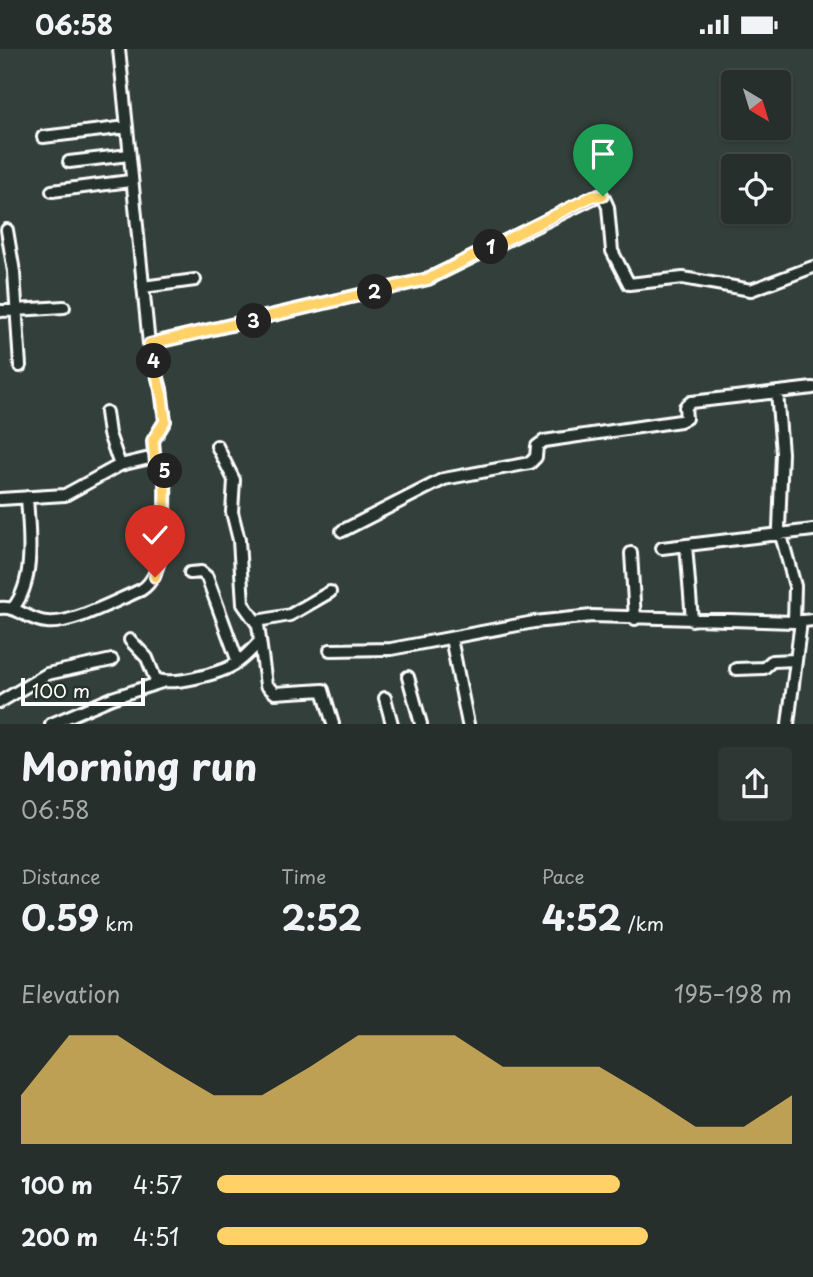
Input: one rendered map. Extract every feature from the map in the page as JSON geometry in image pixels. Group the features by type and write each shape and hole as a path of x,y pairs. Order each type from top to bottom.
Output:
{"street":[{"path":"0,608 13,608 35,619 55,622 141,590 151,583 159,564 165,513 165,467 155,464 153,438 165,421 162,396 149,344 130,181 119,49"},
{"path":"43,137 127,127"},
{"path":"69,162 129,155"},
{"path":"52,191 130,181"},
{"path":"149,344 428,279 599,195 603,196 608,207 612,251 629,284 683,278 751,290 813,267"},
{"path":"6,230 14,272 20,366"},
{"path":"0,271 14,272"},
{"path":"143,287 195,280"},
{"path":"0,311 64,307"},
{"path":"341,531 444,479 530,463 536,457 537,446 544,441 680,421 686,418 685,407 691,401 813,388"},
{"path":"777,392 782,460 779,534 795,586 798,622 788,724"},
{"path":"106,412 109,434 120,465"},
{"path":"217,446 235,485 232,512 239,540 243,604 257,621 267,689 275,693 323,690 333,724"},
{"path":"0,499 65,495 120,465 154,457"},
{"path":"13,608 23,594 30,558 27,497"},
{"path":"662,548 813,530"},
{"path":"685,545 692,620"},
{"path":"631,553 635,619"},
{"path":"190,573 201,572 207,577 238,662"},
{"path":"257,621 290,615 330,592"},
{"path":"330,650 391,649 534,622 600,616 635,619 813,620"},
{"path":"450,638 468,724"},
{"path":"130,640 147,658 155,678 162,682"},
{"path":"51,724 111,698 162,682 197,677 238,662 260,641"},
{"path":"0,702 47,674 112,660"},
{"path":"736,669 764,668 772,661 796,660"},
{"path":"408,677 421,724"},
{"path":"385,698 392,724"}],"route":[{"path":"155,577 165,513 165,467 154,462 153,440 165,421 162,396 149,344 428,279 593,196 603,196"}]}
